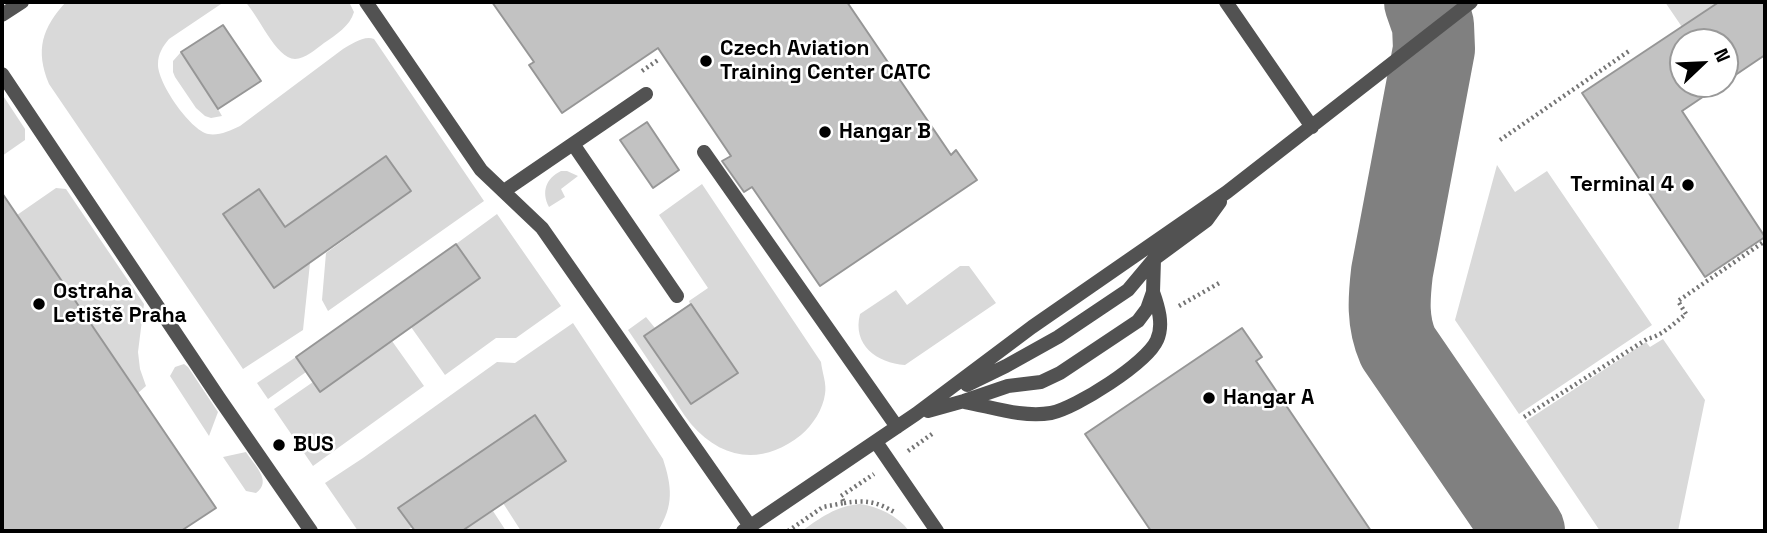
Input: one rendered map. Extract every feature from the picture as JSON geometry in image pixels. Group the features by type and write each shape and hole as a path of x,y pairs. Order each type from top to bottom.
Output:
{"lane":[{"path":"2,15 22,2"},
{"path":"366,2 481,170 542,228 747,529 941,397 1032,327 1227,192 1471,2"},
{"path":"1226,2 1312,127"},
{"path":"2,74 311,531"},
{"path":"504,191 646,94"},
{"path":"573,144 677,296"},
{"path":"704,152 897,427"},
{"path":"941,397 1006,366 1085,320 1128,290 1154,259 1207,220 1227,192"},
{"path":"916,414 1008,386 1041,382 1060,373 1138,321 1147,309 1153,292 1154,259"},
{"path":"964,401 1012,411 1052,413 1095,393 1146,356 1157,339 1160,312 1153,292"},
{"path":"876,442 937,531"}],"path":[{"path":"1500,140 1629,51"},
{"path":"1524,417 1647,339 1661,333 1686,314 1678,302 1765,241"},
{"path":"841,496 844,503"},
{"path":"788,531 823,507 864,500 874,502 903,519"}],"shaded area":[{"path":"66,2 224,2 169,39 158,60 163,82 176,104 192,124 208,134 220,134 240,126 343,49 362,39 374,39 484,201 328,311 322,300 326,253 411,191 300,248 259,190 274,287 310,263 303,330 243,369 49,84 42,61 43,40 51,21"},
{"path":"245,2 349,2 354,12 346,26 338,33 310,53 295,59 281,52"},
{"path":"1665,2 1719,2 1682,27"},
{"path":"181,52 222,116 205,116 196,108 175,77 173,61"},
{"path":"2,94 25,129 25,140 2,156"},
{"path":"1497,165 1515,192 1547,171 1652,325 1519,414 1455,320"},
{"path":"561,171 578,176 561,189 565,197 549,207 545,196 546,186 552,177"},
{"path":"702,184 821,362 825,390 817,416 801,435 772,451 744,455 730,452 703,436 691,424 628,330 646,317 655,328 708,288 659,215"},
{"path":"56,188 66,189 144,304 138,352 146,386 138,393 17,215"},
{"path":"497,214 561,306 516,338 496,338 445,375 411,327 480,278 456,244"},
{"path":"960,266 969,266 996,303 905,365 885,361 863,343 858,325 860,314 896,290 907,305"},
{"path":"573,323 663,459 670,496 667,513 658,531 521,531 503,503 566,461 535,415 399,508 412,527 406,531 358,531 325,483 497,362 515,363"},
{"path":"1663,339 1705,400 1678,531 1600,531 1526,421 1646,342 1650,347"},
{"path":"392,341 424,386 313,466 274,409 313,382 320,392"},
{"path":"296,357 306,372 268,399 257,383"},
{"path":"184,364 218,412 209,436 170,376 175,367"},
{"path":"246,452 262,478 261,488 256,493 246,491 223,457"},
{"path":"860,504 887,513 899,520 909,531 802,531 836,510"},
{"path":"493,511 506,531 462,531"}],"building":[{"name":"Hangar B","path":"492,2 847,2 951,155 956,150 977,180 820,286 752,187 744,192 722,161 731,156 658,48 562,113 529,65 534,62"},
{"name":"Terminal 4","path":"1719,2 1765,2 1765,55 1739,73 1739,28 1680,28"},
{"path":"223,25 261,81 218,109 181,52"},
{"name":"Terminal 4","path":"1669,35 1669,98 1701,98 1682,111 1765,237 1705,277 1582,93"},
{"path":"647,122 679,170 653,188 620,140"},
{"path":"386,156 411,191 274,288 223,214 259,189 285,227"},
{"name":"Ostraha Letiště Praha","path":"2,193 216,508 181,531 2,531"},
{"path":"456,244 480,278 320,392 296,357"},
{"path":"691,304 738,373 691,404 644,336"},
{"name":"Hangar A","path":"1242,328 1262,357 1256,361 1371,531 1151,531 1085,434"},
{"path":"535,415 566,461 462,531 415,531 398,508"}],"taxiway":[{"path":"1425,2 1433,25 1434,49 1392,272 1390,319 1398,347 1524,531"}],"place":[{"name":"Czech Aviation Training Center CATC","path":"706,61"},
{"name":"Hangar B","path":"825,132"},
{"name":"Terminal 4","path":"1688,185"},
{"name":"Ostraha Letiště Praha","path":"39,304"},
{"name":"Hangar A","path":"1209,398"},
{"name":"BUS","path":"279,445"}]}
